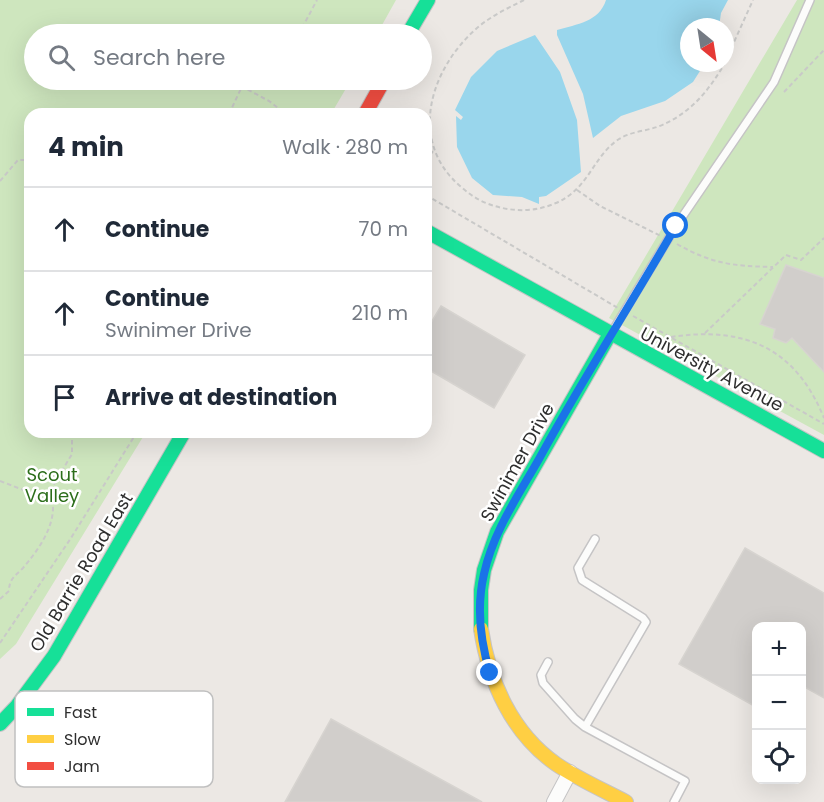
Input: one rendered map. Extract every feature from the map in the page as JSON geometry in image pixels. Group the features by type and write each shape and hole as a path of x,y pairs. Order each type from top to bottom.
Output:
{"street":[{"path":"414,24 428,0"},
{"path":"368,108 378,90"},
{"name":"University Avenue","path":"432,234 824,451"},
{"name":"Swinimer Drive","path":"610,334 496,534 484,575 480,605 483,649 500,696 529,739 548,757 570,772 626,802"},
{"name":"Old Barrie Road East","path":"28,691 54,656 181,438"},
{"name":"Old Barrie Road East","path":"0,724 15,708"},
{"path":"554,802 570,772"}],"lane":[{"path":"610,334 676,226 774,82 810,0"},
{"path":"585,727 646,622 582,580 578,568 595,539"},
{"path":"548,662 541,675 543,683 575,719 585,727 685,781 674,802"}],"path":[{"path":"304,24 317,0"},
{"path":"430,108 434,93 452,57 477,28 524,0"},
{"path":"734,43 753,0"},
{"path":"784,92 824,50"},
{"path":"432,143 433,150 444,169 454,181 478,200 514,211 554,204 581,187 610,146 619,139 675,119 690,109 702,98 719,72"},
{"path":"232,108 239,90"},
{"path":"248,90 278,108"},
{"path":"0,181 18,160 24,160"},
{"path":"705,333 786,255 801,260 824,238"},
{"path":"671,337 705,333 736,336 772,351 798,372 808,385 824,418"},
{"path":"0,481 34,494 50,491 72,454 72,438"},
{"path":"0,643 71,538 134,438"},
{"path":"0,599 9,591 11,579 32,556 53,521 54,500 50,491"}],"green space":[{"name":"Scout Valley","path":"0,0 396,0 383,24 24,24 24,90 345,90 335,108 24,108 24,438 142,438 16,644 0,659"},
{"path":"797,0 824,0 824,435 609,318"}],"water":[{"path":"606,0 728,0 720,18 680,18 680,72 699,72 693,82 665,101 621,116 593,138 583,94 557,35 557,30 593,18"},
{"path":"535,35 560,72 577,120 581,172 546,196 539,197 539,204 522,197 493,195 472,178 457,147 456,116 461,120 463,117 455,110 471,77 497,51"}],"building":[{"path":"786,265 824,278 824,372 792,338 786,343 773,338 775,329 760,324"},
{"path":"441,306 525,355 494,408 432,372 432,321"},
{"path":"745,548 824,593 824,698 806,688 806,622 752,622 752,705 679,664"},
{"path":"331,719 482,802 285,802"}],"traffic: fast":[{"path":"414,24 428,0"},
{"path":"432,234 824,451"},
{"path":"481,629 481,590 484,570 497,532 610,334"},
{"path":"28,691 54,656 181,438"},
{"path":"0,724 15,708"}],"traffic: slow":[{"path":"481,629 497,687 515,722 527,737 556,764 626,802"}],"traffic: jam":[{"path":"368,108 378,90"}],"route":[{"path":"490,673 483,649 480,605 484,575 496,534 610,334 676,226"}]}
